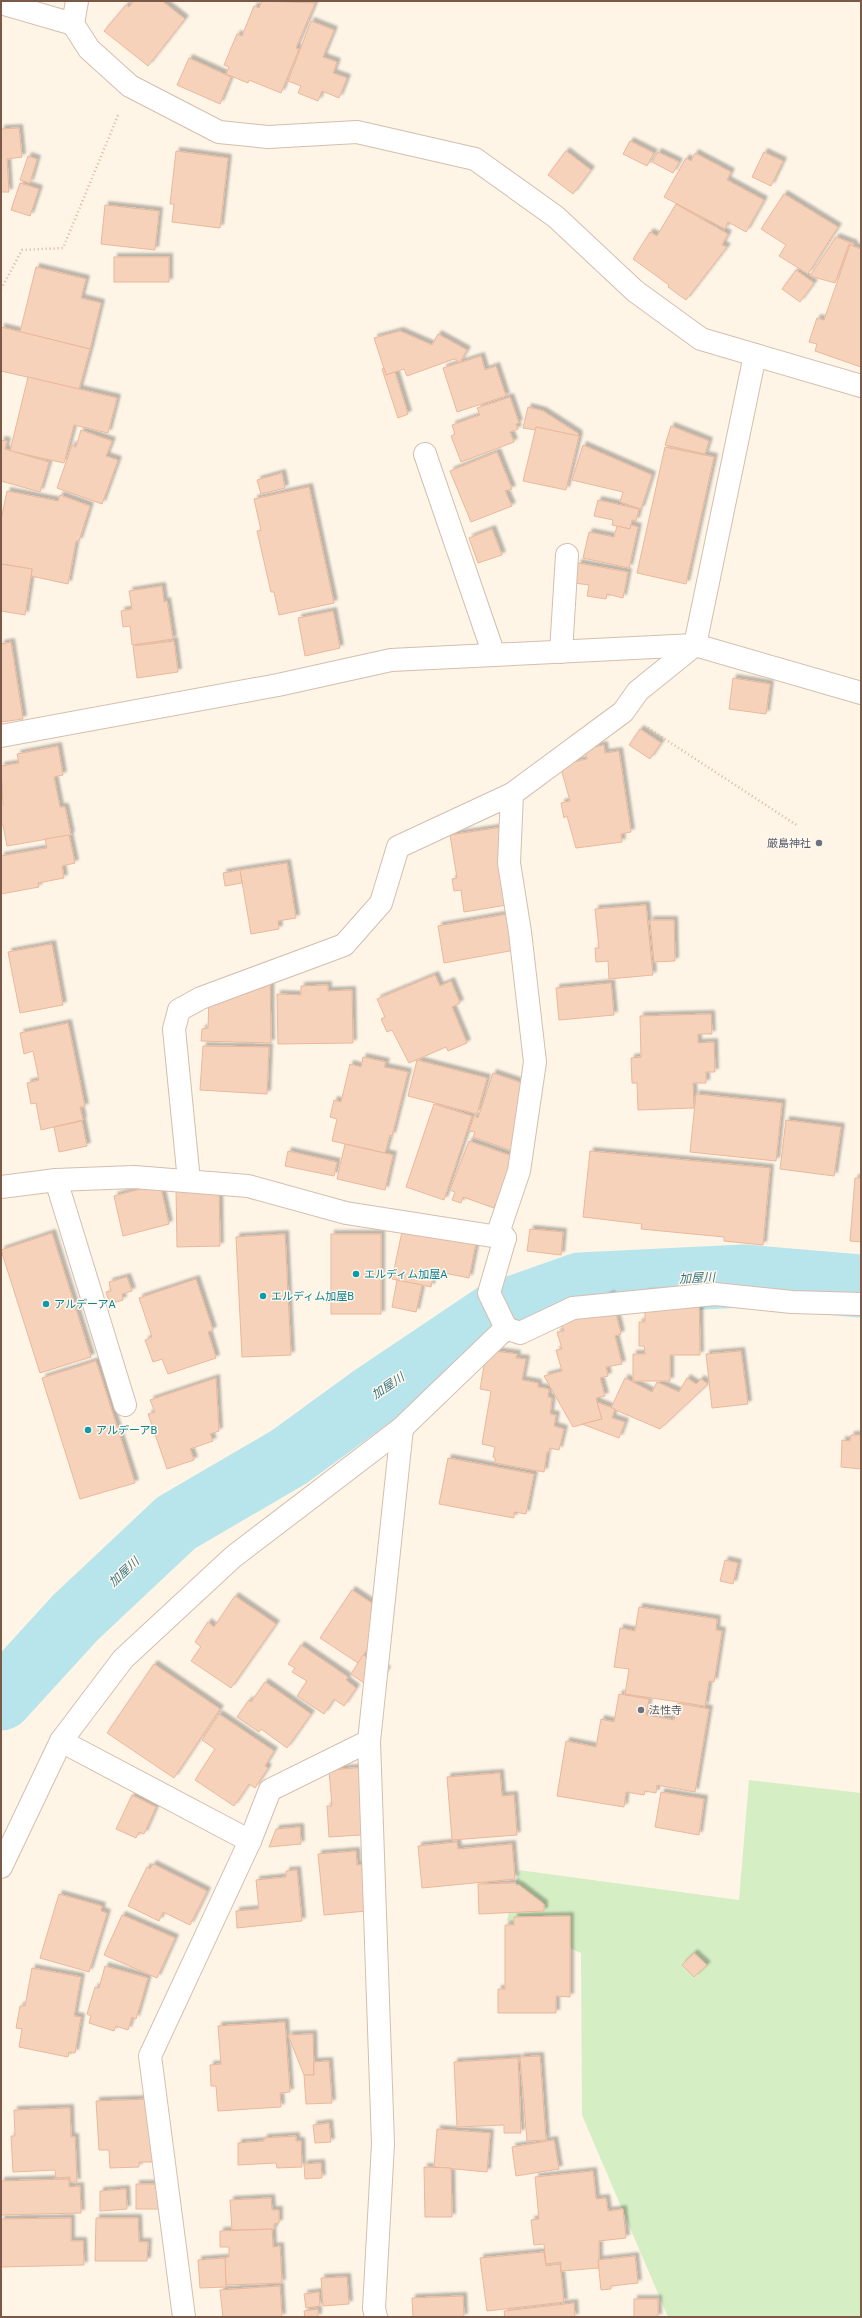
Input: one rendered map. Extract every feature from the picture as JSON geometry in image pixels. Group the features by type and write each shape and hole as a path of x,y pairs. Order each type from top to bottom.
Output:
{"street":[{"path":"73,24 77,1"},
{"path":"1,3 73,24 89,49 130,86 219,132 268,137 357,132 476,159 556,217 634,291 701,339 861,386"},
{"path":"189,1181 174,1029 179,1010 201,998 344,945 381,903 398,847 512,794 623,712 638,691 695,645 756,355"},
{"path":"425,454 494,655"},
{"path":"561,652 567,555"},
{"path":"1,736 278,685 391,660 695,645 861,694"},
{"path":"505,1238 499,1230 519,1170 534,1062 520,932 509,863 512,794"},
{"path":"1,1187 56,1180 134,1176 248,1186 346,1213 505,1238"},
{"path":"56,1180 125,1405"},
{"path":"505,1238 489,1293 506,1328 520,1333 573,1308 715,1294 792,1302 861,1304"},
{"path":"1,1867 61,1741 123,1659 233,1557 402,1428 506,1328"},
{"path":"376,2317 374,2308 383,2144 369,1741 402,1428"},
{"path":"61,1741 250,1841"},
{"path":"184,2317 150,2056 250,1841 270,1790 369,1741"}],"path":[{"path":"1,289 22,250 63,248 130,86"},
{"path":"623,712 798,826"}],"green space":[{"path":"749,1780 861,1793 861,2317 668,2317 582,2115 581,1953 507,1920 519,1870 739,1900"}],"building":[{"path":"134,1 162,1 185,19 148,66 104,31 126,5 129,7"},
{"path":"262,1 315,3 296,48 299,49 281,93 249,80 248,83 226,74 229,67 224,65 237,34 242,36 254,6 259,8"},
{"path":"311,21 334,30 323,57 337,62 333,73 347,78 339,98 322,91 318,101 298,93 301,86 288,81"},
{"path":"189,58 231,77 220,104 177,85"},
{"path":"19,128 22,157 7,159 9,192 1,192 1,129"},
{"path":"630,141 654,153 647,166 623,154"},
{"path":"176,151 228,158 220,228 172,222 174,204 170,204"},
{"path":"566,151 591,170 573,194 548,175"},
{"path":"658,152 679,162 673,173 652,162"},
{"path":"764,152 783,161 771,186 752,177"},
{"path":"695,153 731,172 727,180 764,200 746,232 728,222 725,229 664,197 686,158 691,161"},
{"path":"28,156 37,159 30,183 20,180"},
{"path":"20,183 39,189 30,216 11,210"},
{"path":"784,194 838,227 808,274 779,256 786,245 761,229"},
{"path":"676,204 728,234 722,245 727,247 686,300 668,287 669,285 633,259 650,232 657,236"},
{"path":"105,205 159,211 155,250 101,244"},
{"path":"836,237 854,244 853,246 849,244 835,283 810,276"},
{"path":"850,245 861,249 861,367 815,351 817,344 809,342 817,318 824,320"},
{"path":"114,257 169,257 169,282 114,282"},
{"path":"36,267 86,279 81,298 101,303 90,349 20,332"},
{"path":"796,270 814,283 800,302 782,289"},
{"path":"1,327 90,349 79,389 1,371"},
{"path":"400,331 432,345 438,334 467,350 460,362 454,359 407,376 404,369 386,375 374,338"},
{"path":"481,356 485,370 496,366 506,396 457,412 443,368"},
{"path":"384,368 386,375 395,372 408,414 398,418 382,369"},
{"path":"28,377 117,398 108,433 74,425 64,463 10,451"},
{"path":"510,397 519,423 516,424 518,429 510,432 514,442 461,462 451,436 455,434 452,425 480,415 477,408"},
{"path":"528,407 543,411 579,434 577,436 536,427 536,430 523,428"},
{"path":"671,426 709,441 705,454 665,445"},
{"path":"536,427 579,436 566,490 523,481"},
{"path":"81,430 112,441 106,456 118,460 102,504 57,488 72,445 76,447"},
{"path":"1,440 7,441 5,449 49,462 40,492 1,481"},
{"path":"583,445 652,475 641,509 620,502 623,492 572,480"},
{"path":"665,447 714,457 686,584 637,573"},
{"path":"497,452 512,489 505,491 512,506 471,522 450,471"},
{"path":"282,473 285,488 261,494 257,480"},
{"path":"309,487 334,603 279,615 274,592 271,592 257,531 261,530 254,499"},
{"path":"7,491 58,501 60,495 90,506 79,541 76,541 68,584 31,576 32,569 1,564 1,520"},
{"path":"598,500 639,509 636,521 632,520 630,529 612,525 613,520 594,516"},
{"path":"631,525 638,527 629,568 583,558 589,532 614,537 617,526 630,529"},
{"path":"492,529 502,555 478,563 469,538"},
{"path":"578,563 628,572 623,598 607,594 606,599 587,596 589,585 574,583"},
{"path":"1,564 32,569 25,615 1,611"},
{"path":"162,586 164,602 167,601 173,639 132,645 130,626 123,627 121,611 132,609 129,591"},
{"path":"333,611 340,648 305,656 298,618"},
{"path":"174,641 178,672 137,678 133,646"},
{"path":"11,642 23,719 1,722 1,644"},
{"path":"733,678 770,684 766,714 729,709"},
{"path":"640,729 661,743 650,759 629,745"},
{"path":"604,745 605,753 619,751 631,832 621,834 622,842 576,848 567,816 564,818 561,803 570,801 560,765 587,759 584,749"},
{"path":"58,746 63,775 54,777 60,807 65,807 71,835 7,846 3,825 1,825 1,805 3,805 1,766 19,763 17,754"},
{"path":"503,827 519,903 464,912 461,890 454,891 452,879 457,878 450,835"},
{"path":"69,835 75,863 62,866 64,878 38,883 39,887 1,894 1,856 47,848 45,839"},
{"path":"287,863 296,918 278,921 279,929 251,934 240,870"},
{"path":"240,870 242,883 225,886 223,873"},
{"path":"646,905 653,975 609,979 608,961 596,962 595,948 599,948 595,909"},
{"path":"520,912 526,948 444,963 438,926"},
{"path":"650,920 674,920 675,961 654,962"},
{"path":"52,944 63,1005 20,1013 8,952"},
{"path":"435,975 440,986 451,981 460,1003 452,1007 467,1043 448,1051 446,1047 409,1063 392,1030 387,1032 381,1019 385,1017 377,999"},
{"path":"270,979 271,1043 201,1041 202,1029 208,1028 209,998"},
{"path":"611,983 614,1015 559,1020 556,988"},
{"path":"328,985 328,991 352,990 353,1043 278,1044 277,994 301,995 301,986"},
{"path":"711,1014 712,1034 698,1034 698,1043 714,1042 715,1072 706,1072 706,1083 693,1083 694,1108 638,1110 637,1083 632,1083 631,1058 641,1057 640,1016"},
{"path":"68,1023 85,1107 80,1107 83,1120 41,1130 36,1103 31,1104 27,1083 39,1080 33,1051 24,1054 20,1033"},
{"path":"203,1046 269,1047 267,1094 200,1090"},
{"path":"363,1057 386,1062 384,1067 408,1072 392,1136 390,1135 385,1153 332,1141 337,1119 330,1117 334,1100 341,1102 350,1064 361,1067"},
{"path":"417,1060 487,1078 477,1114 408,1096"},
{"path":"493,1073 525,1084 521,1154 473,1137 475,1132 469,1131 474,1116 478,1118"},
{"path":"696,1094 782,1103 776,1161 690,1152"},
{"path":"434,1104 472,1116 444,1200 406,1187"},
{"path":"786,1120 841,1127 834,1176 780,1169"},
{"path":"82,1121 87,1146 59,1152 54,1127"},
{"path":"469,1141 521,1159 504,1207 495,1204 494,1208 463,1197 461,1203 452,1200 455,1192 450,1190"},
{"path":"345,1144 393,1155 385,1190 337,1179"},
{"path":"288,1151 337,1162 334,1176 285,1166"},
{"path":"590,1151 770,1168 763,1245 724,1241 724,1237 641,1229 642,1224 583,1217"},
{"path":"855,1178 861,1178 861,1242 850,1241"},
{"path":"160,1184 169,1224 123,1236 114,1196"},
{"path":"219,1189 220,1246 177,1247 176,1190"},
{"path":"403,1227 476,1243 469,1278 434,1271 431,1287 392,1279"},
{"path":"530,1229 563,1232 561,1255 527,1251"},
{"name":"アルデーアA","path":"52,1233 91,1357 40,1373 1,1250"},
{"name":"エルディム加屋B","path":"285,1234 291,1355 242,1357 236,1237"},
{"name":"エルディム加屋A","path":"331,1234 381,1234 381,1314 331,1314"},
{"path":"127,1277 132,1291 122,1294 123,1300 110,1304 106,1292 111,1291 109,1282"},
{"path":"196,1279 213,1330 208,1332 216,1358 168,1374 162,1359 153,1362 145,1340 152,1337 139,1298"},
{"path":"397,1280 422,1285 416,1312 392,1307"},
{"path":"699,1292 700,1355 670,1355 670,1381 633,1381 633,1354 645,1354 644,1346 639,1346 639,1322 645,1322 645,1293"},
{"path":"611,1294 621,1334 615,1336 622,1364 606,1367 608,1376 600,1378 605,1396 596,1398 602,1419 573,1427 544,1376 562,1371 556,1350 562,1349 557,1332 564,1331 562,1325 559,1326"},
{"path":"495,1351 517,1354 516,1358 526,1359 522,1380 538,1383 538,1387 549,1389 548,1397 552,1398 550,1414 556,1415 554,1426 564,1429 559,1450 550,1448 549,1452 547,1452 544,1472 495,1463 495,1458 493,1457 495,1447 482,1444 491,1391 480,1389 486,1354 494,1356"},
{"path":"741,1351 748,1404 712,1408 706,1354"},
{"name":"アルデーアB","path":"96,1361 135,1483 80,1499 42,1378"},
{"path":"216,1378 219,1431 210,1434 213,1441 190,1449 194,1460 167,1469 148,1414 155,1412 150,1400"},
{"path":"625,1378 652,1392 657,1382 679,1392 687,1378 696,1384 701,1379 708,1384 660,1429 611,1408"},
{"path":"597,1402 615,1409 612,1418 625,1422 619,1438 582,1424 602,1419"},
{"path":"851,1435 861,1435 861,1469 841,1467 842,1440 850,1441"},
{"path":"448,1458 534,1474 526,1514 514,1512 514,1518 439,1504"},
{"path":"725,1560 738,1563 733,1584 720,1581"},
{"path":"352,1590 390,1615 358,1663 320,1638"},
{"path":"235,1596 276,1624 231,1688 191,1661 201,1647 195,1642 208,1622 214,1627"},
{"path":"639,1607 717,1619 716,1630 722,1631 714,1682 709,1681 705,1706 625,1694 629,1669 614,1667 620,1628 635,1631"},
{"path":"301,1645 348,1677 346,1680 356,1688 344,1706 334,1699 324,1714 297,1696 307,1681 292,1672 295,1668 288,1664"},
{"path":"363,1655 387,1670 374,1690 351,1674"},
{"path":"154,1664 220,1709 174,1778 107,1733"},
{"path":"265,1682 311,1714 287,1748 261,1729 259,1732 237,1717 249,1700 251,1702"},
{"path":"619,1694 649,1699 646,1715 674,1720 677,1703 709,1709 695,1792 657,1785 656,1793 645,1791 644,1795 626,1792 624,1807 557,1796 566,1741 596,1747 601,1719 614,1722"},
{"path":"219,1714 274,1751 265,1766 268,1768 255,1788 249,1784 234,1806 195,1780 215,1749 202,1740"},
{"path":"367,1767 377,1834 329,1837 327,1806 332,1806 329,1770"},
{"path":"500,1773 502,1796 514,1795 517,1835 452,1840 447,1777"},
{"path":"661,1792 704,1799 699,1835 655,1827"},
{"path":"132,1795 156,1807 144,1834 139,1832 136,1838 116,1829"},
{"path":"300,1827 301,1844 269,1847 276,1829"},
{"path":"457,1842 458,1849 512,1844 515,1879 422,1888 418,1846"},
{"path":"356,1851 357,1865 374,1864 377,1910 324,1915 318,1854"},
{"path":"153,1864 207,1891 190,1925 163,1912 159,1921 128,1906 147,1867 150,1869"},
{"path":"297,1870 302,1921 237,1928 236,1911 259,1909 256,1880 286,1877 286,1871"},
{"path":"516,1883 516,1885 519,1885 544,1904 544,1911 479,1914 478,1884"},
{"path":"59,1894 102,1906 101,1911 107,1913 89,1972 40,1958"},
{"path":"122,1915 175,1938 157,1978 104,1955"},
{"path":"570,1916 570,1997 556,1996 556,2013 498,2013 498,1989 505,1989 505,1925 514,1925 514,1917"},
{"path":"694,1953 707,1965 694,1977 682,1965"},
{"path":"105,1966 148,1978 136,2019 132,2017 128,2030 116,2026 114,2031 89,2023 91,2016 87,2014 95,1987 99,1988"},
{"path":"32,1968 81,1977 74,2016 81,2017 75,2053 69,2052 68,2057 19,2047 22,2029 16,2028 20,2006 25,2006"},
{"path":"285,2022 290,2092 280,2093 281,2107 218,2111 216,2086 211,2086 210,2065 221,2064 218,2026"},
{"path":"313,2034 314,2075 304,2075 288,2035"},
{"path":"540,2056 546,2140 527,2141 520,2057"},
{"path":"518,2058 521,2133 504,2133 504,2125 457,2127 454,2062"},
{"path":"329,2061 332,2103 306,2104 304,2075 314,2075 314,2062"},
{"path":"152,2099 155,2162 139,2162 139,2167 110,2168 109,2150 99,2150 96,2101"},
{"path":"70,2108 71,2137 75,2137 77,2182 70,2182 70,2177 56,2178 55,2170 13,2172 11,2136 15,2136 14,2110"},
{"path":"329,2123 331,2142 315,2143 313,2125"},
{"path":"437,2129 490,2133 487,2172 434,2167"},
{"path":"296,2136 296,2141 301,2141 302,2167 277,2168 276,2163 238,2165 238,2143 264,2141 264,2138"},
{"path":"554,2140 559,2169 516,2176 512,2147"},
{"path":"321,2163 322,2178 305,2179 304,2164"},
{"path":"424,2167 451,2168 452,2217 425,2217"},
{"path":"593,2171 596,2199 606,2198 608,2211 623,2209 626,2238 599,2241 599,2268 561,2271 561,2262 546,2264 544,2244 534,2245 531,2220 539,2219 535,2177"},
{"path":"69,2179 69,2187 80,2186 81,2213 1,2215 1,2181"},
{"path":"136,2184 159,2184 159,2209 136,2209"},
{"path":"126,2189 127,2209 100,2211 100,2191"},
{"path":"271,2198 272,2210 279,2210 279,2223 274,2224 274,2229 232,2230 230,2200"},
{"path":"71,2218 71,2241 83,2241 84,2265 1,2267 1,2219"},
{"path":"96,2218 138,2218 139,2242 148,2242 147,2261 95,2261"},
{"path":"272,2229 273,2247 280,2246 282,2283 226,2285 225,2258 229,2257 229,2247 220,2247 220,2231"},
{"path":"544,2252 546,2266 560,2264 564,2302 487,2311 480,2258"},
{"path":"635,2256 638,2283 611,2286 611,2289 601,2290 598,2260"},
{"path":"225,2258 226,2287 200,2288 198,2260"},
{"path":"347,2277 349,2304 323,2306 321,2278"},
{"path":"280,2286 282,2317 223,2317 220,2290"},
{"path":"319,2292 320,2306 306,2308 304,2294"},
{"path":"463,2296 464,2317 413,2317 412,2298"},
{"path":"634,2299 658,2299 658,2317 634,2317"},
{"path":"574,2303 575,2317 505,2317 504,2311"},
{"path":"318,2309 318,2317 305,2317 304,2311"}],"waterway":[{"name":"加屋川","path":"1,1699 75,1618 176,1523 289,1457 370,1398 495,1314 580,1284 744,1276 861,1286"}],"place":[{"name":"厳島神社","path":"819,843"},
{"name":"エルディム加屋A","path":"356,1274"},
{"name":"エルディム加屋B","path":"263,1296"},
{"name":"アルデーアA","path":"46,1304"},
{"name":"アルデーアB","path":"88,1430"},
{"name":"法性寺","path":"641,1710"}]}
